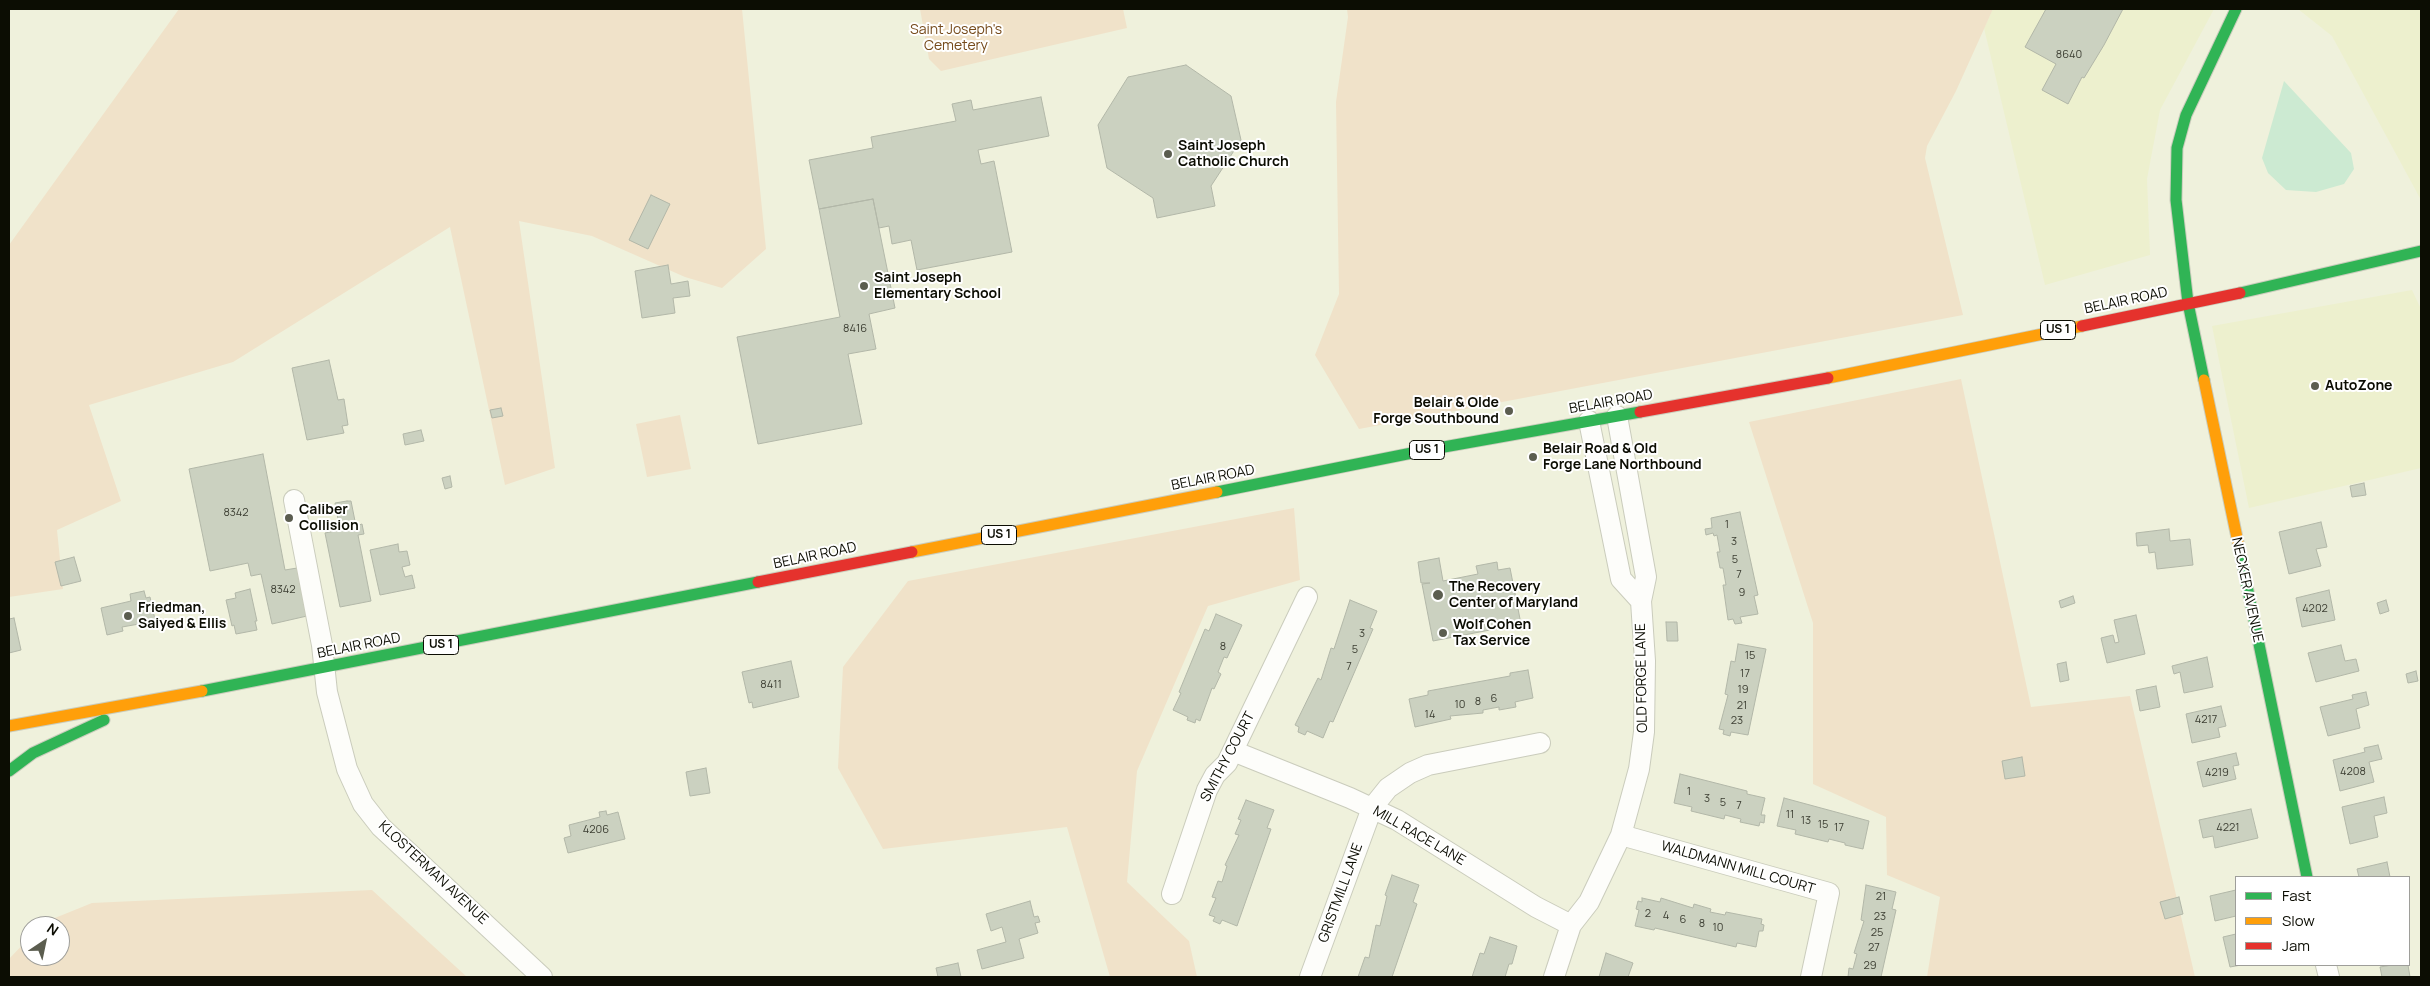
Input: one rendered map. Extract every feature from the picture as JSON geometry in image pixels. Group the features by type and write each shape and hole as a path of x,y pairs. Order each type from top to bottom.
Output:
{"main road":[{"name":"NECKER AVENUE","path":"2236,9 2194,94 2186,115 2177,148 2176,200 2188,303 2307,876"},
{"name":"BELAIR ROAD","path":"9,726 324,668 1427,450 1836,377 2254,290 2421,251"},
{"path":"9,771 33,753 62,738 150,700"}],"street":[{"name":"OLD FORGE LANE","path":"1554,977 1571,925 1589,902 1621,835 1639,769 1644,732 1645,661 1641,600 1646,577 1617,416"},
{"path":"1589,421 1621,579 1641,600"},
{"name":"KLOSTERMAN AVENUE","path":"294,500 322,645 327,692 347,769 363,804 381,827 542,977"},
{"name":"SMITHY COURT","path":"1172,894 1207,790 1233,751 1307,597"},
{"name":"GRISTMILL LANE","path":"1310,977 1372,808 1388,788 1410,773 1428,765 1540,744"},
{"name":"MILL RACE LANE","path":"1233,751 1397,820 1536,907 1571,925"},
{"name":"WALDMANN MILL COURT","path":"1621,835 1829,894 1811,977"}],"shaded area":[{"path":"1993,9 2214,9 2160,110 2147,179 2150,255 2045,285 1984,28"},
{"path":"2298,9 2421,9 2421,200 2332,36"},
{"path":"2284,81 2351,153 2354,169 2344,184 2316,192 2286,190 2268,173 2262,158"},
{"path":"2412,290 2421,309 2421,468 2249,508 2212,326"}],"green space":[{"path":"179,9 742,9 766,249 722,288 685,277 592,236 519,221 555,468 505,485 450,227 233,362 89,405 121,501 57,530 63,589 9,597 9,245"},
{"name":"Saint Joseph's Cemetery","path":"920,9 1123,9 1127,28 941,71 929,59"},
{"path":"1347,9 1993,9 1956,91 1927,146 1925,158 1963,315 1359,429 1315,355 1339,294 1336,102 1348,17"},
{"path":"1961,379 2031,707 2130,696 2195,977 1927,977 1940,897 1887,875 1886,817 1813,784 1813,623 1749,422"},
{"path":"680,415 691,469 647,477 636,424"},
{"path":"1294,508 1300,580 1208,606 1137,771 1127,882 1189,941 1197,977 1110,977 1067,827 883,849 838,768 843,667 908,581"},
{"path":"372,890 467,977 9,977 9,959 20,947 20,966 70,966 70,916 60,916 92,903"}],"building":[{"path":"2046,9 2123,9 2104,45 2084,78 2082,77 2068,104 2042,90 2056,64 2025,47"},
{"name":"Saint Joseph Catholic Church","path":"1186,65 1231,96 1241,140 1211,186 1215,206 1157,218 1153,198 1107,168 1098,125 1128,77"},
{"path":"1041,97 1049,136 978,150 981,164 994,161 1012,252 917,270 911,240 892,244 889,226 879,228 873,199 819,209 809,160 873,148 871,137 956,121 952,104 971,100 973,110"},
{"path":"651,195 670,204 648,249 629,240"},
{"path":"873,199 895,308 869,314 876,349 848,354 862,424 758,444 737,337 840,317 819,209"},
{"path":"668,265 671,284 688,281 690,296 673,298 675,313 642,318 635,271"},
{"path":"329,360 338,400 344,399 348,425 342,426 344,433 307,440 292,368"},
{"path":"501,408 503,416 492,418 490,410"},
{"path":"421,430 424,441 405,445 403,434"},
{"path":"263,454 285,570 297,568 307,616 272,624 261,574 251,576 248,563 210,571 189,469"},
{"path":"450,476 452,487 445,489 442,478"},
{"path":"2364,483 2366,495 2352,497 2350,486"},
{"path":"351,501 356,526 362,524 364,534 358,535 371,601 340,607 325,533 340,530 335,503"},
{"path":"1740,512 1758,595 1754,596 1758,614 1740,617 1742,623 1735,624 1733,619 1728,620 1723,585 1726,585 1723,568 1720,568 1717,552 1720,552 1717,535 1714,536 1713,533 1706,535 1705,529 1712,528 1711,518"},
{"path":"2321,522 2327,547 2316,549 2321,566 2289,574 2279,532"},
{"path":"2169,529 2170,541 2190,539 2193,565 2157,569 2155,552 2149,553 2148,545 2137,546 2136,533"},
{"path":"398,544 399,552 407,551 410,565 402,567 405,577 412,575 415,588 380,595 370,550"},
{"path":"74,557 81,581 61,586 55,562"},
{"path":"1439,558 1443,581 1478,574 1476,566 1497,562 1498,570 1510,568 1521,624 1433,641 1422,584 1430,583 1421,583 1418,562"},
{"path":"250,589 257,621 255,621 257,630 236,634 234,625 232,626 226,600 236,598 235,593"},
{"path":"2329,590 2335,620 2302,627 2296,598"},
{"name":"Friedman, Saiyed & Ellis","path":"144,591 146,598 150,597 156,624 140,628 139,624 122,627 123,631 107,635 101,608 131,601 130,594"},
{"path":"2073,596 2075,603 2061,608 2059,601"},
{"path":"1350,600 1377,611 1370,628 1373,629 1333,722 1330,721 1323,738 1307,731 1305,735 1298,732 1299,727 1295,725 1318,678 1321,680 1331,648 1334,649"},
{"path":"2386,600 2389,611 2380,614 2377,603"},
{"path":"1216,614 1242,625 1227,658 1224,657 1218,672 1221,674 1214,689 1212,688 1200,721 1196,719 1195,723 1187,720 1188,717 1173,710 1205,629 1209,631"},
{"path":"2136,615 2145,654 2107,663 2101,638 2113,635 2115,643 2119,642 2114,620"},
{"path":"14,618 21,650 9,653 9,619"},
{"path":"1666,622 1677,622 1678,641 1667,641"},
{"path":"1738,644 1766,649 1748,735 1731,732 1730,736 1723,734 1724,730 1719,729 1728,695 1725,694 1731,661 1735,662"},
{"path":"2341,645 2345,661 2356,659 2359,671 2316,682 2308,653"},
{"path":"2207,657 2213,687 2184,693 2180,672 2174,674 2172,666"},
{"path":"791,661 799,697 753,708 752,702 749,703 742,672"},
{"path":"2066,662 2069,680 2060,682 2057,664"},
{"path":"1528,670 1533,698 1515,702 1516,707 1499,710 1499,707 1483,710 1483,713 1450,716 1451,719 1415,727 1409,699 1428,695 1428,691 1510,676 1510,673"},
{"path":"2416,671 2418,681 2408,683 2406,674"},
{"path":"2156,686 2160,707 2140,711 2136,690"},
{"path":"2366,692 2369,705 2356,709 2360,728 2328,736 2320,707 2353,699 2352,695"},
{"path":"2221,706 2226,726 2218,728 2220,737 2192,743 2186,714"},
{"path":"2378,745 2382,759 2369,762 2374,782 2340,791 2333,760 2365,752 2364,748"},
{"path":"2236,753 2239,765 2233,766 2236,779 2203,787 2197,762"},
{"path":"2022,757 2025,776 2005,779 2002,761"},
{"path":"706,768 710,793 690,796 686,772"},
{"path":"1680,774 1747,791 1747,794 1765,798 1761,815 1765,815 1764,823 1760,822 1759,826 1740,822 1741,819 1725,815 1724,819 1691,811 1692,807 1674,803"},
{"path":"2384,797 2387,813 2374,816 2378,837 2350,844 2342,807"},
{"path":"1784,798 1869,821 1863,849 1829,839 1828,842 1795,834 1796,830 1777,826"},
{"path":"1246,800 1274,810 1267,828 1271,829 1237,926 1222,920 1220,924 1213,921 1215,917 1209,915 1216,898 1212,897 1218,881 1222,882 1227,866 1225,865 1239,835 1235,834 1241,820 1238,819"},
{"path":"2251,809 2258,838 2215,848 2213,836 2203,838 2199,820"},
{"path":"606,811 607,815 618,812 625,839 568,853 564,838 571,836 569,825 600,817 599,812"},
{"path":"2387,862 2390,876 2359,876 2357,869"},
{"path":"1392,875 1419,885 1413,902 1417,904 1392,977 1358,977 1365,957 1369,958 1376,925 1380,926 1387,896 1385,895"},
{"path":"1866,885 1896,892 1892,909 1896,910 1881,977 1848,977 1849,968 1853,969 1857,954 1854,953 1864,921 1861,920"},
{"path":"2235,890 2235,916 2215,921 2210,896"},
{"path":"2179,897 2183,914 2165,919 2160,902"},
{"path":"1642,898 1660,902 1661,898 1693,908 1694,904 1711,909 1710,912 1725,915 1726,912 1762,919 1763,931 1759,931 1756,947 1737,943 1736,947 1655,928 1654,930 1635,926 1639,910 1636,909 1638,901 1642,902"},
{"path":"1030,901 1034,917 1038,916 1040,922 1035,923 1038,933 1019,939 1024,958 982,969 977,950 1006,942 1002,927 991,931 986,914"},
{"path":"2235,934 2236,966 2230,967 2223,937"},
{"path":"1490,937 1517,946 1512,964 1509,964 1505,977 1472,977 1480,953 1484,954"},
{"path":"1606,953 1633,963 1628,977 1599,977"},
{"path":"958,963 961,977 938,977 936,968"},
{"path":"2408,966 2410,977 2382,977 2380,967"}],"traffic: fast":[{"path":"2204,380 2188,303 2176,200 2177,148 2186,115 2236,9"},
{"path":"2240,293 2421,251"},
{"path":"1217,492 1427,450 1640,412"},
{"path":"2240,552 2307,876"},
{"path":"202,691 758,582"},
{"path":"9,771 33,753 104,720"}],"traffic: slow":[{"path":"1828,378 2082,326"},
{"path":"2204,380 2240,552"},
{"path":"912,552 1217,492"},
{"path":"9,726 202,691"}],"traffic: jam":[{"path":"2082,326 2240,293"},
{"path":"1640,412 1828,378"},
{"path":"758,582 912,552"}],"place":[{"name":"Saint Joseph Catholic Church","path":"1168,154"},
{"name":"Saint Joseph Elementary School","path":"864,286"},
{"name":"AutoZone","path":"2315,386"},
{"name":"Belair & Olde Forge Southbound","path":"1509,411"},
{"name":"Belair Road & Old Forge Lane Northbound","path":"1533,457"},
{"name":"Caliber Collision","path":"289,518"},
{"name":"The Recovery Center of Maryland","path":"1438,595"},
{"name":"Friedman, Saiyed & Ellis","path":"128,616"},
{"name":"Wolf Cohen Tax Service","path":"1443,633"}]}
